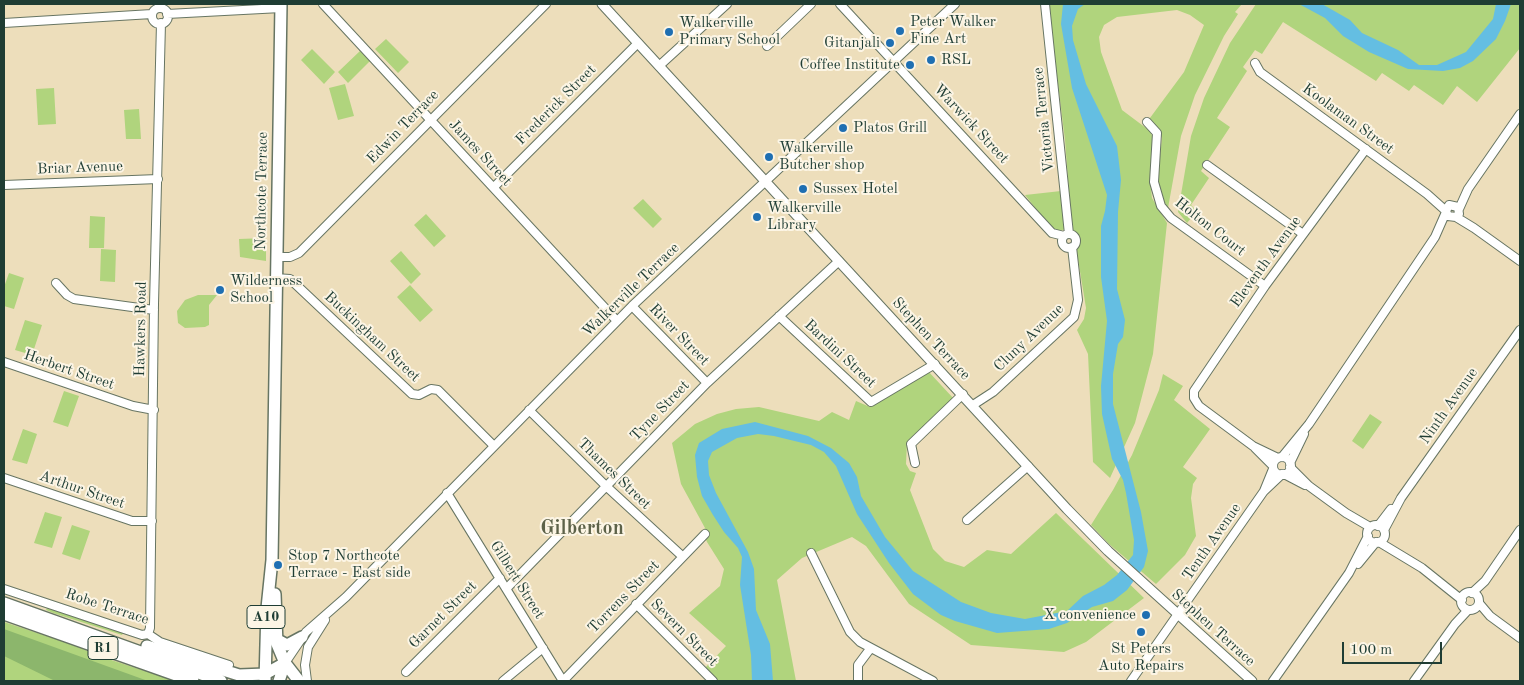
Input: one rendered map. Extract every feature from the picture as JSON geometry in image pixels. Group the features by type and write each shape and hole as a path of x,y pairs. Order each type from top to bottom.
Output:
{"highway":[{"name":"Northcote Terrace","path":"281,6 275,278 272,560 276,639 285,663 298,681"},
{"name":"Northcote Terrace","path":"265,678 267,608 272,560"},
{"name":"Robe Terrace","path":"4,603 221,681"},
{"path":"7,615 25,618 38,615"},
{"name":"R1","path":"7,615 193,681"},
{"path":"77,628 90,638 119,649 120,654"},
{"path":"94,634 138,643 231,674 265,678 285,663"},
{"path":"276,639 287,645 302,636"},
{"path":"279,681 285,663"}],"main road":[{"name":"Stephen Terrace","path":"602,4 1067,509 1108,551 1252,681"}],"street":[{"name":"James Street","path":"323,4 617,321"},
{"name":"Edwin Terrace","path":"276,257 290,257 299,252 429,119 546,4"},
{"path":"660,66 727,4"},
{"path":"767,46 811,4"},
{"name":"Warwick Street","path":"840,4 1052,233 1066,235"},
{"name":"Walkerville Terrace","path":"285,663 302,636 335,607 632,306 954,4"},
{"name":"Victoria Terrace","path":"1045,4 1066,235 1074,235 1076,239 1072,247"},
{"path":"4,23 152,14 155,10 164,9 281,6"},
{"path":"152,14 154,21 161,23 166,21 164,9"},
{"name":"Hawkers Road","path":"148,634 150,628 154,307 161,23"},
{"name":"Frederick Street","path":"494,187 638,43"},
{"name":"Koolaman Street","path":"1255,63 1260,72 1520,261"},
{"path":"1280,458 1309,424 1452,211 1520,114"},
{"name":"Holton Court","path":"1147,122 1157,133 1154,182 1161,206 1171,218 1265,286"},
{"name":"Eleventh Avenue","path":"1253,446 1199,406 1194,394 1199,382 1265,286 1366,149"},
{"path":"1207,165 1303,234"},
{"name":"Briar Avenue","path":"4,185 158,180"},
{"name":"Cluny Avenue","path":"973,405 993,392 1074,317 1078,300 1072,247"},
{"name":"Tyne Street","path":"507,588 706,383 839,260"},
{"name":"Buckingham Street","path":"275,278 290,279 412,394 419,395 431,389 438,390 493,445"},
{"path":"56,283 67,295 74,299 154,307"},
{"name":"River Street","path":"632,306 706,383"},
{"name":"Bardini Street","path":"780,316 871,402 934,364"},
{"name":"Ninth Avenue","path":"1273,681 1520,330"},
{"name":"Herbert Street","path":"4,362 133,406 154,410"},
{"path":"915,463 912,444 963,394"},
{"name":"Thames Street","path":"529,410 607,487 682,556"},
{"path":"1290,465 1309,424"},
{"path":"1253,446 1280,458 1290,465 1309,486"},
{"path":"1253,446 1261,457 1273,467 1276,473 1283,474 1309,486 1520,638"},
{"name":"Tenth Avenue","path":"1264,491 1273,467 1280,458"},
{"name":"Tenth Avenue","path":"1131,681 1264,491 1290,465"},
{"path":"967,520 1028,466"},
{"name":"Arthur Street","path":"4,478 132,521 152,522"},
{"name":"Gilbert Street","path":"447,493 563,681"},
{"path":"1414,681 1520,530"},
{"name":"Torrens Street","path":"563,681 705,534"},
{"path":"811,553 850,632 870,649 933,681"},
{"name":"Garnet Street","path":"406,672 500,578"},
{"name":"Robe Terrace","path":"4,589 142,635 148,634 158,642 229,665"},
{"path":"38,615 42,602"},
{"name":"Severn Street","path":"636,604 713,681"},
{"name":"Walkerville Terrace","path":"307,681 305,662 308,647 315,632 335,607"},
{"path":"503,681 542,648"},
{"path":"858,681 858,665 870,649"}],"green space":[{"path":"1048,4 1242,4 1235,12 1238,14 1224,36 1195,95 1181,136 1168,208 1161,196 1158,175 1162,138 1157,129 1147,122 1184,72 1204,25 1190,15 1177,10 1117,17 1104,25 1099,37 1101,52 1122,110 1150,131 1153,138 1150,181 1152,198 1167,223 1153,354 1135,423 1110,478 1093,462 1088,354 1077,330 1084,319 1086,308 1076,247 1078,238 1072,231 1065,140"},
{"path":"1256,4 1520,4 1520,48 1477,102 1457,86 1443,105 1414,85 1409,91 1382,73 1376,81 1283,22 1262,54 1255,50 1243,67 1247,71 1217,118 1230,127 1201,171 1209,178 1191,205 1197,211 1187,223 1178,212 1191,136 1204,98 1230,43"},
{"path":"386,39 409,62 398,73 375,49"},
{"path":"312,49 335,72 324,84 301,60"},
{"path":"360,51 370,61 348,83 338,72"},
{"path":"345,84 354,116 338,120 329,88"},
{"path":"54,88 56,124 38,125 36,89"},
{"path":"139,109 141,139 126,139 124,110"},
{"path":"1061,191 1065,229 1058,232 1048,224 1025,195"},
{"path":"643,199 662,219 653,228 633,208"},
{"path":"426,214 446,236 434,247 414,225"},
{"path":"90,216 105,217 104,248 89,248"},
{"path":"266,238 266,261 240,257 239,239"},
{"path":"101,249 116,250 115,282 100,281"},
{"path":"401,251 421,274 411,284 390,261"},
{"path":"9,273 24,278 14,309 4,306 4,287"},
{"path":"410,285 433,310 420,322 397,297"},
{"path":"198,295 217,295 209,305 209,325 185,328 178,323 177,311 185,300"},
{"path":"25,320 42,325 32,355 15,350"},
{"path":"928,371 954,399 907,442 906,464 910,471 916,473 910,490 933,549 945,561 964,567 987,550 1011,554 1056,513 1144,598 1086,642 1064,652 971,645 909,604 866,546 852,537 802,558 777,580 796,681 717,681 705,668 726,646 689,613 720,586 724,569 707,542 702,531 705,528 681,484 672,443 695,424 717,414 736,409 759,407 819,421 832,412 849,420 856,401 870,407"},
{"path":"1163,374 1183,386 1174,400 1210,429 1183,467 1197,478 1193,484 1191,498 1196,536 1185,555 1156,584 1109,544 1091,525 1132,455 1159,390"},
{"path":"64,391 79,396 68,427 53,422"},
{"path":"1370,414 1382,422 1363,449 1352,441"},
{"path":"23,429 37,434 27,464 12,460"},
{"path":"45,512 62,517 52,548 34,543"},
{"path":"72,525 90,531 80,560 62,554"},
{"path":"47,608 123,633 122,635 53,613 46,610"},
{"path":"4,622 68,643 81,645 83,649 96,655 145,671 153,671 178,681 4,681"},
{"path":"4,629 148,681 55,681 4,656"}],"water":[{"path":"1063,4 1085,4 1078,9 1072,26 1073,40 1086,84 1117,146 1121,180 1118,212 1117,289 1125,320 1123,337 1118,344 1113,374 1113,404 1141,512 1148,551 1144,567 1127,590 1113,601 1092,607 1067,623 1049,629 997,633 955,621 941,615 913,594 889,563 857,514 836,466 824,452 811,445 774,436 758,434 737,438 712,452 708,461 709,475 716,493 748,552 754,569 756,610 770,644 773,681 752,681 751,655 740,585 742,557 738,548 724,532 702,496 697,477 695,455 699,443 722,429 755,422 808,436 831,448 849,463 857,477 861,496 885,537 913,571 961,602 991,613 1025,619 1067,611 1083,596 1104,585 1117,575 1133,555 1134,540 1126,493 1123,480 1112,459 1102,414 1101,386 1107,321 1101,277 1101,226 1107,195 1072,88 1061,24"},
{"path":"1299,4 1322,4 1350,20 1362,33 1398,50 1419,65 1437,65 1466,52 1493,19 1496,4 1511,4 1496,39 1473,61 1460,68 1443,71 1408,69 1369,52 1343,36 1325,18"}],"place":[{"name":"Peter Walker Fine Art","path":"900,31"},
{"name":"Walkerville Primary School","path":"669,32"},
{"name":"Gitanjali","path":"890,43"},
{"name":"RSL","path":"931,60"},
{"name":"Coffee Institute","path":"910,65"},
{"name":"Platos Grill","path":"843,128"},
{"name":"Walkerville Butcher shop","path":"769,157"},
{"name":"Sussex Hotel","path":"803,189"},
{"name":"Walkerville Library","path":"757,217"},
{"name":"Wilderness School","path":"220,290"},
{"name":"Stop 7 Northcote Terrace - East side","path":"278,565"},
{"name":"X convenience","path":"1146,615"},
{"name":"St Peters Auto Repairs","path":"1141,632"}],"district":[{"name":"Gilberton","path":"582,529"}]}
